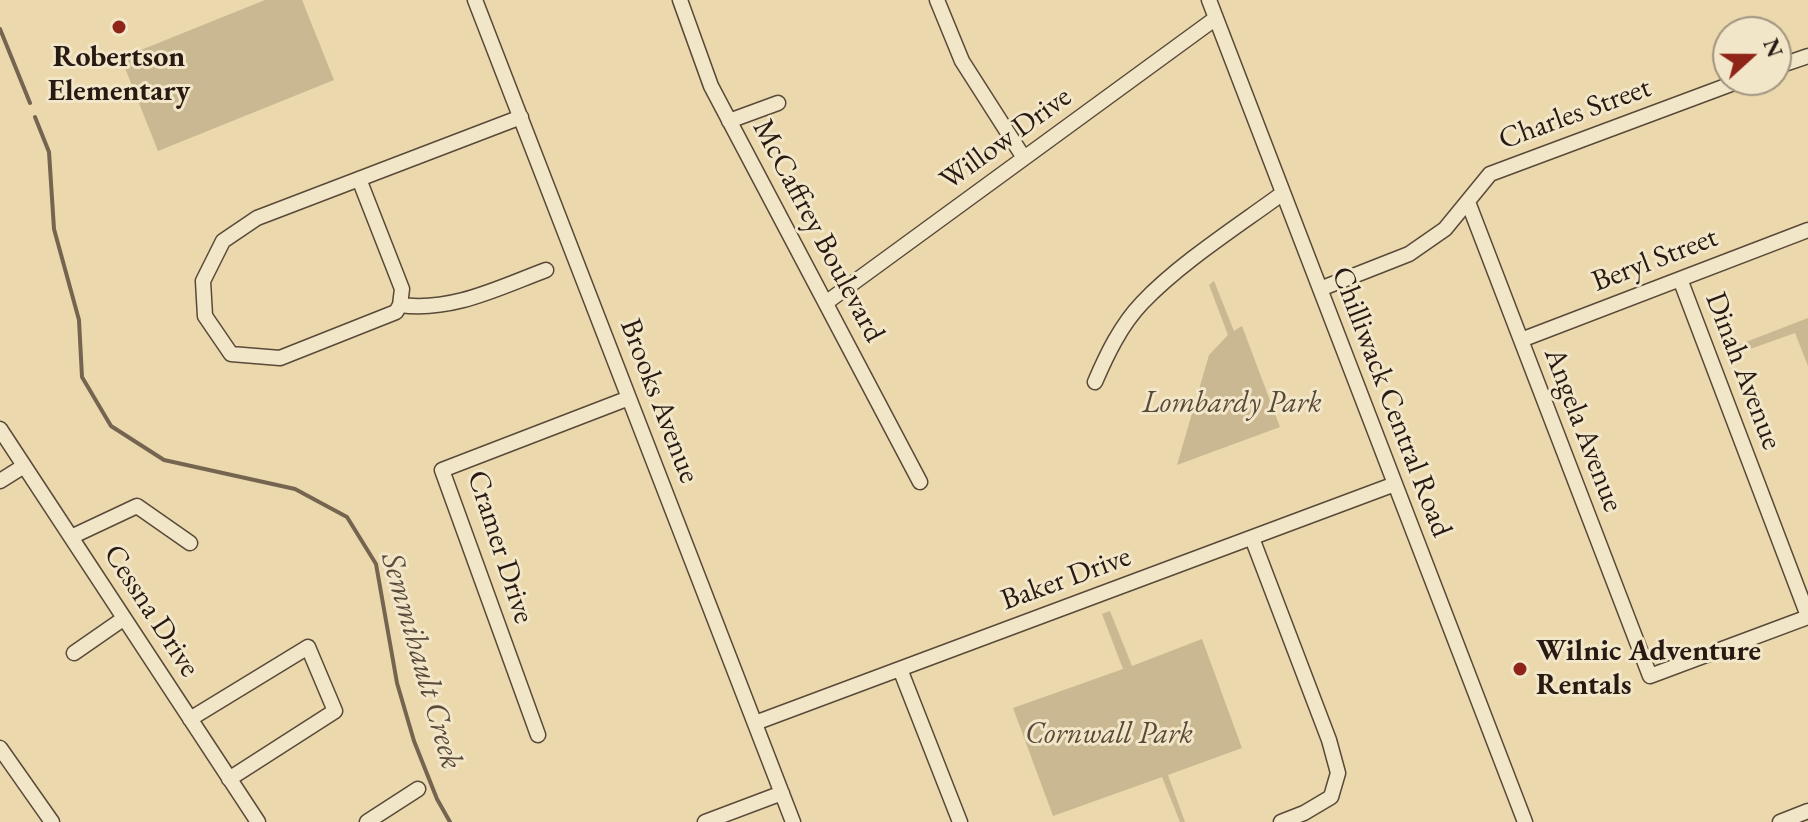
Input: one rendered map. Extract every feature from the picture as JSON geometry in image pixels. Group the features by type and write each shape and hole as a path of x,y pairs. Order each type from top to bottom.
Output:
{"street":[{"name":"Brooks Avenue","path":"475,0 793,822"},
{"name":"McCaffrey Boulevard","path":"680,0 711,86 920,482"},
{"path":"937,0 962,61 1024,158"},
{"name":"Chilliwack Central Road","path":"1209,0 1525,822"},
{"name":"Willow Drive","path":"827,302 1216,18"},
{"name":"Charles Street","path":"1320,289 1409,254 1445,229 1490,174 1712,91"},
{"path":"729,121 778,103"},
{"path":"359,179 402,289 400,305 388,317 280,358 231,354 205,316 203,281 223,241 257,218 521,117"},
{"path":"1095,382 1110,348 1141,304 1206,250 1283,193"},
{"name":"Angela Avenue","path":"1468,202 1650,676 1808,617"},
{"name":"Beryl Street","path":"1521,340 1808,230"},
{"path":"400,305 425,307 468,299 546,270"},
{"name":"Dinah Avenue","path":"1680,279 1808,617"},
{"name":"Cramer Drive","path":"538,735 442,470 629,398"},
{"name":"Cessna Drive","path":"0,429 258,822"},
{"path":"0,481 24,466"},
{"name":"Baker Drive","path":"755,723 1395,484"},
{"path":"71,537 137,506 190,543"},
{"path":"1252,538 1329,740 1338,773 1331,797 1281,822"},
{"path":"74,653 123,619"},
{"path":"190,719 308,647 335,711 229,779"},
{"path":"900,669 960,822"},
{"path":"0,748 52,822"},
{"path":"367,822 418,789"},
{"path":"705,822 782,793"},
{"path":"1780,822 1808,811"}],"green space":[{"path":"265,0 302,0 334,80 158,151 121,58"},
{"name":"Lombardy Park","path":"1214,281 1234,331 1242,326 1280,427 1177,465 1209,355 1228,335 1209,285"},
{"path":"1808,318 1808,366 1795,333 1728,357 1725,350"},
{"name":"Cornwall Park","path":"1110,611 1132,666 1202,639 1242,748 1168,775 1185,822 1180,822 1162,777 1053,816 1013,708 1123,669 1102,614"}],"waterway":[{"name":"Semmihault Creek","path":"0,29 30,103"},
{"name":"Semmihault Creek","path":"35,117 49,152 54,229 79,320 82,377 111,426 164,460 295,489 347,517 376,564 397,683 414,741 437,799 450,822"}],"place":[{"name":"Robertson Elementary","path":"119,27"},
{"name":"Wilnic Adventure Rentals","path":"1520,669"}]}
